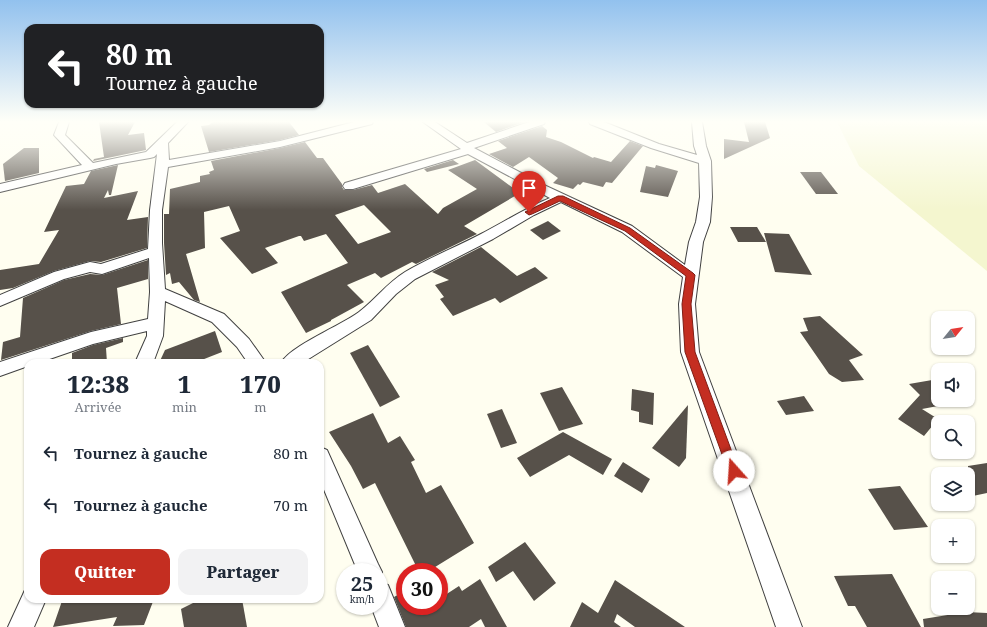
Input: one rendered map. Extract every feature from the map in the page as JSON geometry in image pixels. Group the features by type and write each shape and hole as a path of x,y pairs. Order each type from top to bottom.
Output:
{"street":[{"path":"75,151 91,168"},
{"path":"0,188 116,161 150,155 154,151"},
{"path":"146,359 155,336 158,292 156,210 163,162 163,151"},
{"path":"116,161 163,162 233,151"},
{"path":"349,186 461,151"},
{"path":"472,151 560,198 628,229 690,275"},
{"path":"674,151 705,160"},
{"path":"702,151 705,160 706,198 703,222 696,242 690,275 687,304 690,352 788,627"},
{"path":"295,359 365,316 391,290 410,276 488,236 529,212 560,198"},
{"path":"0,301 59,275 90,267 102,269 156,251"},
{"path":"158,292 218,318 243,343 254,359"},
{"path":"29,359 91,338 156,323"},
{"path":"0,369 24,361"},
{"path":"324,465 366,563"},
{"path":"21,627 32,603"},
{"path":"387,615 392,627"}],"green space":[{"path":"852,151 987,151 987,271 859,166"}],"building":[{"path":"20,151 39,151 39,173 5,181 3,164"},
{"path":"103,151 140,151 93,161 94,159 104,157"},
{"path":"263,151 312,151 317,158 323,158 342,184 344,190 353,190 372,185 378,193 405,184 438,214 443,208 477,189 448,170 475,160 520,193 464,226 477,234 416,264 412,262 381,278 375,273 347,285 364,302 331,321 306,333 281,292 348,263 326,234 304,241 301,236 299,236 265,248 278,263 252,274 220,238 240,231 229,206 204,212 205,248 186,254 200,302 194,300 179,282 172,284 170,273 166,275 164,214 169,214 170,189 200,182 200,176 210,174 209,172 214,170 211,161","holes":["364,205 391,232 358,244 335,215"]},
{"path":"497,151 580,151 593,158 611,162 621,151 639,151 612,183 606,182 603,187 583,182 580,185 578,184 573,189 553,183 558,178 529,157 513,167 489,154"},
{"path":"724,151 741,151 724,159"},
{"path":"453,160 459,164 427,172 424,169"},
{"path":"118,165 111,195 109,195 108,190 104,198 138,191 127,220 148,217 147,248 101,262 90,261 54,271 13,288 0,290 0,270 39,264 59,230 44,232 66,186 84,184 91,171"},
{"path":"656,165 678,171 668,197 640,192 646,166 655,168"},
{"path":"800,172 821,172 838,194 816,194"},
{"path":"548,221 561,231 543,240 530,230"},
{"path":"730,227 757,227 766,242 738,242"},
{"path":"764,233 789,234 812,275 775,272"},
{"path":"481,247 517,276 535,267 548,278 500,303 495,298 453,316 440,299 444,297 435,285 449,280 432,272"},
{"path":"148,260 148,279 117,288 121,324 91,331 1,360 3,342 20,337 23,298 64,280 90,274 102,275"},
{"path":"820,316 863,355 849,360 864,380 842,382 829,374 800,332 808,331 803,318"},
{"path":"215,331 222,352 204,359 161,359 165,350"},
{"path":"123,338 123,342 106,348 107,359 72,359 72,353 93,345"},
{"path":"368,345 400,397 380,407 350,353"},
{"path":"931,380 931,407 933,407 922,409 932,415 931,428 924,436 898,419 920,395 909,384"},
{"path":"562,387 583,424 559,431 540,393"},
{"path":"632,389 654,393 653,425 639,422 639,412 631,410"},
{"path":"804,396 814,411 786,415 777,401"},
{"path":"688,405 686,458 679,467 652,448"},
{"path":"502,409 517,443 501,448 487,414"},
{"path":"373,413 388,443 400,436 415,460 411,462 426,493 441,485 474,543 442,563 415,563 375,483 363,489 351,466 329,432"},
{"path":"563,432 612,459 603,475 569,455 530,477 517,458"},
{"path":"623,462 650,479 642,493 614,476"},
{"path":"987,463 987,493 975,496 975,467 968,466"},
{"path":"900,486 928,527 894,530 868,489"},
{"path":"525,542 556,583 534,601 513,571 496,582 488,567"},
{"path":"892,574 921,627 867,627 855,606 848,606 834,576"},
{"path":"480,579 507,627 485,627 481,619 469,627 406,627 401,615 448,615 448,593 459,586 462,591"},
{"path":"615,580 685,627 635,627 617,614 614,622 621,627 570,627 582,602 598,613"},
{"path":"61,603 152,603 144,625 113,626 117,617 53,627"},
{"path":"193,603 243,603 247,627 184,627 181,609"},
{"path":"975,612 987,613 987,627 924,627 923,619 948,615 975,615"}],"route":[{"path":"529,212 560,198 628,229 690,275 687,304 690,352 734,471"}]}
